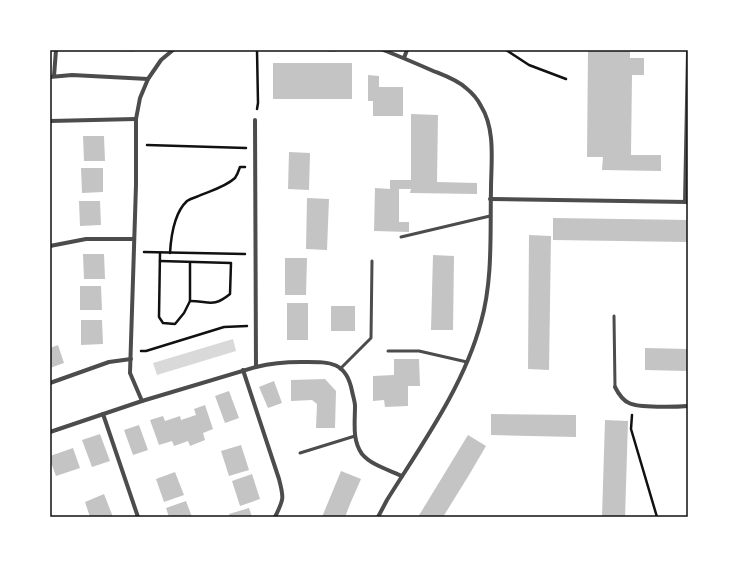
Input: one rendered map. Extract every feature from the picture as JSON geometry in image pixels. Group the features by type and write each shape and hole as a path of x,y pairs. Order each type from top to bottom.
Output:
{"street":[{"path":"56,50 52,77 95,75 148,79"},
{"path":"142,401 130,373 136,119 140,98 148,79 161,60 173,50"},
{"path":"378,517 460,379 482,321 489,267 491,143 489,126 481,106 466,88 451,79 383,50"},
{"path":"404,58 407,50"},
{"path":"490,200 687,202 688,52"},
{"path":"50,121 136,119"},
{"path":"255,120 256,366"},
{"path":"50,246 86,239 134,239"},
{"path":"50,383 109,362 131,359"},
{"path":"50,432 142,401 256,366 272,362 322,362 336,365 346,373 350,382 355,405 353,424 355,436 362,454 372,462 402,476"},
{"path":"243,370 282,490 283,495 281,505 275,517"},
{"path":"615,387 622,399 633,405 688,406"},
{"path":"103,414 138,517"}],"lane":[{"path":"401,237 490,216"},
{"path":"340,369 371,338 372,261"},
{"path":"614,316 615,387"},
{"path":"388,351 419,351 467,362"},
{"path":"300,452 355,436"}],"path":[{"path":"255,120 258,103 257,50"},
{"path":"329,50 336,50"},
{"path":"506,50 529,65 566,79"},
{"path":"136,145 256,148"},
{"path":"170,253 174,226 180,212 188,201 221,187 235,177 240,167 255,166"},
{"path":"134,252 256,254"},
{"path":"160,253 159,317 163,323 175,324 184,313 190,301 190,263"},
{"path":"160,261 231,263 230,294 221,302 205,303 190,301"},
{"path":"131,351 146,351 224,327 239,325 255,327"},
{"path":"633,405 631,429 657,517"}],"shaded area":[{"path":"233,339 236,351 157,375 153,363"}],"building":[{"path":"134,50 134,52 114,51"},
{"path":"588,50 630,50 630,58 644,58 644,75 632,75 631,155 661,155 661,171 602,170 603,157 587,157"},
{"path":"273,63 352,63 352,99 273,99"},
{"path":"368,75 379,76 379,87 403,87 403,116 373,116 373,101 368,101"},
{"path":"411,114 438,115 437,182 477,183 477,194 410,193 411,189 399,189 399,222 409,222 409,232 374,231 375,188 390,189 390,180 411,180"},
{"path":"83,136 104,136 105,161 84,161"},
{"path":"289,152 310,153 309,190 288,189"},
{"path":"81,168 103,168 103,192 82,193"},
{"path":"307,198 329,199 327,250 306,249"},
{"path":"79,201 100,201 101,225 80,226"},
{"path":"553,218 688,220 688,242 553,240"},
{"path":"529,235 551,236 549,370 528,369"},
{"path":"83,254 104,254 105,279 84,279"},
{"path":"433,255 454,256 453,330 431,330"},
{"path":"285,258 307,258 306,295 285,295"},
{"path":"80,286 101,286 102,310 80,310"},
{"path":"287,303 308,303 308,340 287,340"},
{"path":"331,306 355,306 355,331 331,331"},
{"path":"81,320 102,320 103,344 81,345"},
{"path":"58,345 64,363 50,368 50,348"},
{"path":"645,348 688,349 688,371 645,370"},
{"path":"394,359 419,359 420,386 408,386 408,406 385,407 384,400 373,401 373,376 394,375"},
{"path":"325,379 336,391 335,428 316,428 317,404 312,400 291,401 291,380"},
{"path":"274,381 282,403 268,408 259,387"},
{"path":"229,391 239,418 225,423 215,396"},
{"path":"205,405 213,429 203,433 205,440 190,446 188,441 174,446 172,441 159,445 150,420 163,416 165,421 180,416 181,420 196,415 194,409"},
{"path":"491,414 576,415 576,437 491,435"},
{"path":"605,420 628,421 625,517 602,517"},
{"path":"139,425 148,450 133,455 124,430"},
{"path":"100,434 110,461 92,467 82,440"},
{"path":"468,435 486,446 469,475 443,517 418,517"},
{"path":"241,445 249,470 229,476 221,451"},
{"path":"73,448 80,468 56,476 50,456"},
{"path":"341,471 361,479 345,517 322,517"},
{"path":"175,472 184,495 164,502 156,479"},
{"path":"252,474 260,499 240,506 232,481"},
{"path":"104,494 113,517 90,517 85,502"},
{"path":"186,501 192,517 169,517 166,508"},
{"path":"249,508 252,517 230,517 229,514"}]}
